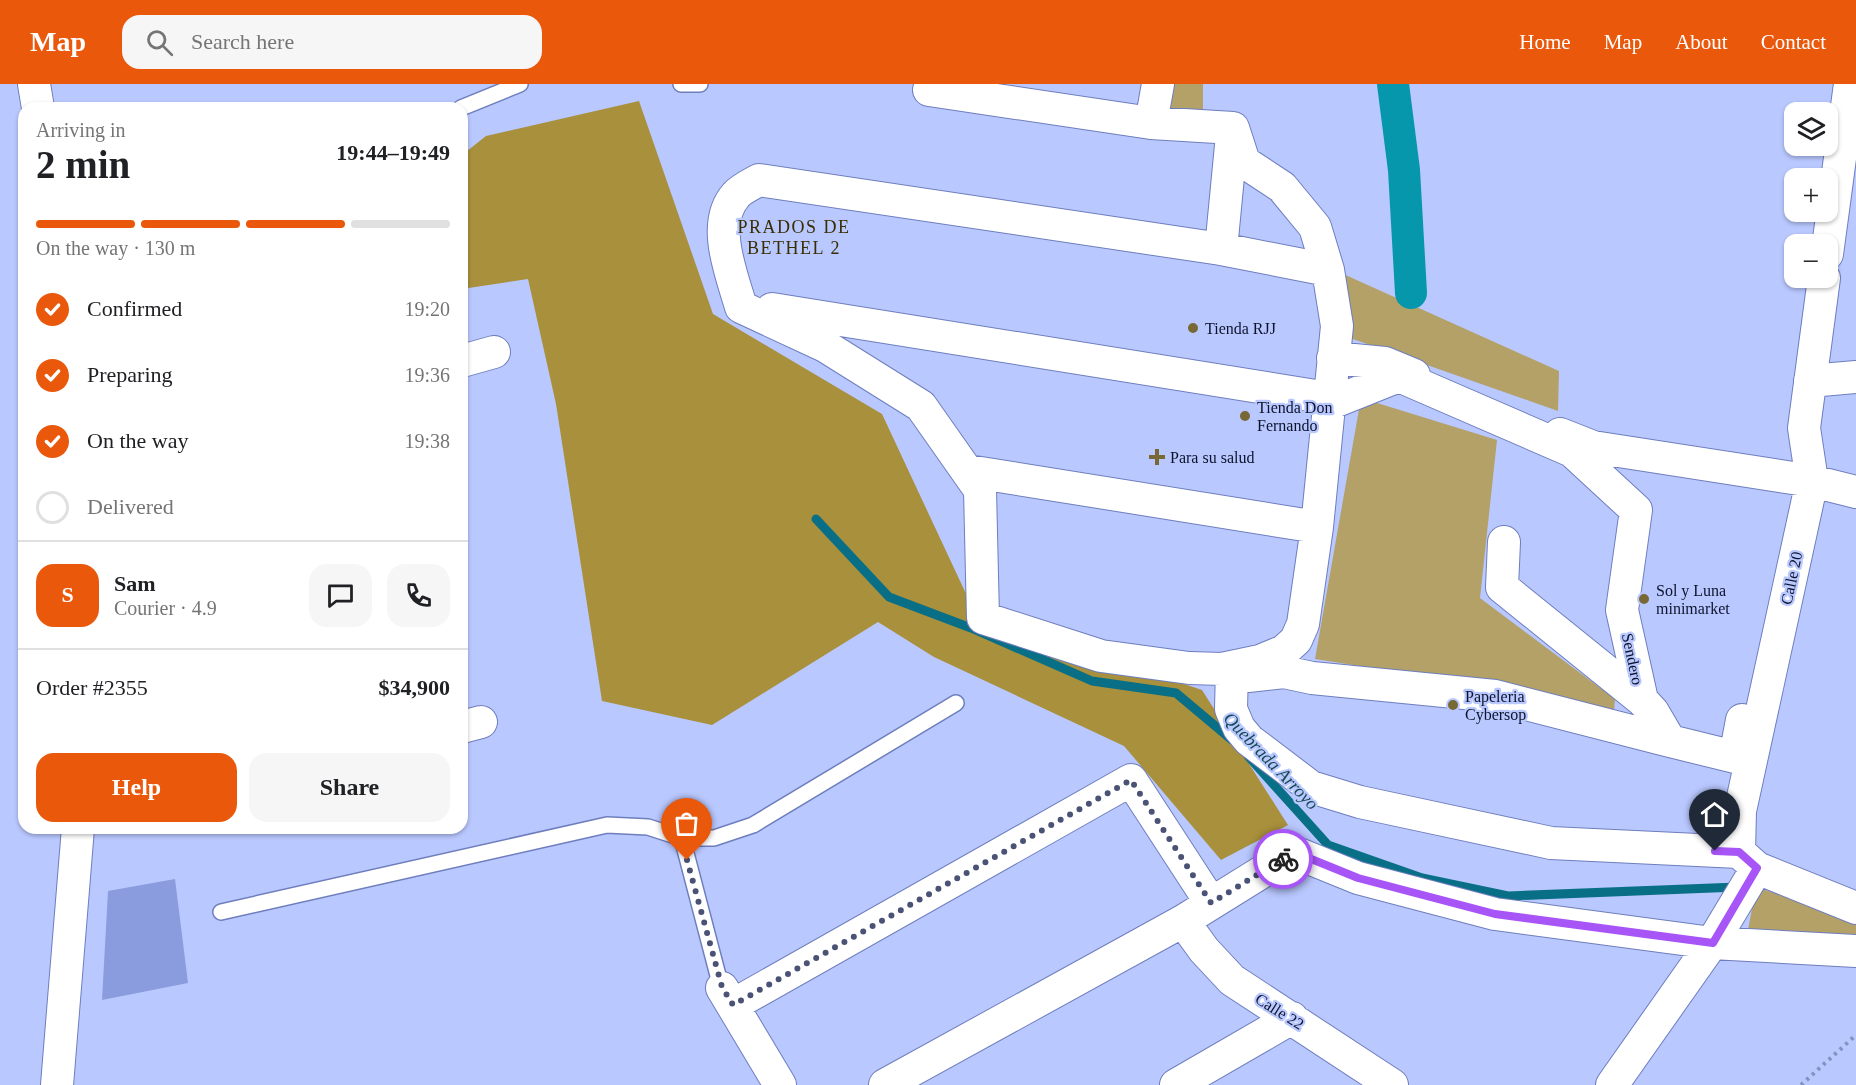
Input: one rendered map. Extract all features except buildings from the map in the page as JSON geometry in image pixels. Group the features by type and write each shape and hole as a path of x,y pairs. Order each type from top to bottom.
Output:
{"street":[{"path":"34,84 37,102"},
{"path":"1151,123 1158,84"},
{"path":"1830,234 1851,84"},
{"path":"929,90 1151,123 1233,128"},
{"path":"1221,249 1233,128"},
{"path":"1232,673 1276,654 1296,640 1303,624 1317,526 1337,326 1328,270 1315,227 1282,187 1244,162 1233,128"},
{"path":"726,254 740,287 760,308 1328,401 1399,376 1572,451 1640,476 1787,497 1735,757 1495,696 1312,678 1284,672 1232,673 1101,656 983,618 980,490 968,471 921,406 825,346 741,307 726,254 725,219 736,195 759,180 1221,249 1328,270"},
{"name":"Calle 20","path":"1748,860 1740,811 1812,481 1804,428 1823,288"},
{"path":"468,359 494,352"},
{"path":"1333,358 1385,363 1593,447 1812,481 1856,492"},
{"path":"1809,381 1856,377"},
{"path":"1572,451 1636,510"},
{"path":"968,471 1317,526"},
{"name":"Sendero","path":"1640,476 1622,610 1642,700 1653,712 1670,741"},
{"path":"1504,542 1502,587 1642,700"},
{"path":"1232,673 1232,709 1239,728 1249,740 1311,787 1360,802 1551,843 1748,860 1856,908"},
{"path":"780,1085 727,996 1131,780 1211,903"},
{"path":"57,1085 78,834"},
{"path":"885,1085 1183,921 1294,852 1358,878 1495,914 1713,943 1856,951"},
{"path":"1612,1085 1713,943 1748,860"},
{"name":"Calle 22","path":"1183,921 1203,950 1232,980 1392,1085"},
{"path":"1176,1085 1292,1018"}],"lane":[{"path":"468,105 520,84"},
{"path":"681,84 700,84"},
{"path":"221,912 607,825 648,827 682,838 714,838 753,825 956,703"},
{"path":"682,838 727,996"}],"path":[{"path":"1801,1085 1856,1035"}],"shaded area":[{"path":"1167,84 1203,84 1203,112 1164,108"},
{"path":"639,101 713,314 882,414 975,613 1202,690 1288,825 1221,860 1124,746 934,657 878,622 712,725 602,701 556,404 528,279 468,288 468,150 486,136"},
{"path":"1341,273 1559,371 1558,411 1350,338"},
{"path":"1361,398 1497,440 1480,598 1615,699 1614,711 1519,691 1315,659"},
{"path":"1756,887 1856,920 1856,944 1748,930"}],"waterway":[{"path":"1393,84 1404,170 1411,293"},
{"name":"Quebrada Arroyo","path":"816,519 889,597 971,628 1092,681 1176,693 1232,740"},
{"name":"Quebrada Arroyo","path":"1248,756 1328,845 1422,878 1508,896 1738,887"}],"way so far":[{"path":"687,860 722,987 733,1005 1131,780 1211,903 1283,859"}],"place":[{"name":"Tienda RJJ","path":"1193,328"},
{"name":"Tienda Don Fernando","path":"1245,416"},
{"name":"Para su salud","path":"1157,457"},
{"name":"Sol y Luna minimarket","path":"1644,599"},
{"name":"Papeleria Cybersop","path":"1453,705"}],"district":[{"name":"PRADOS DE BETHEL 2","path":"794,237"}],"route":[{"path":"1283,859 1294,852 1358,878 1495,914 1713,943 1757,868 1739,852 1715,851"}]}
